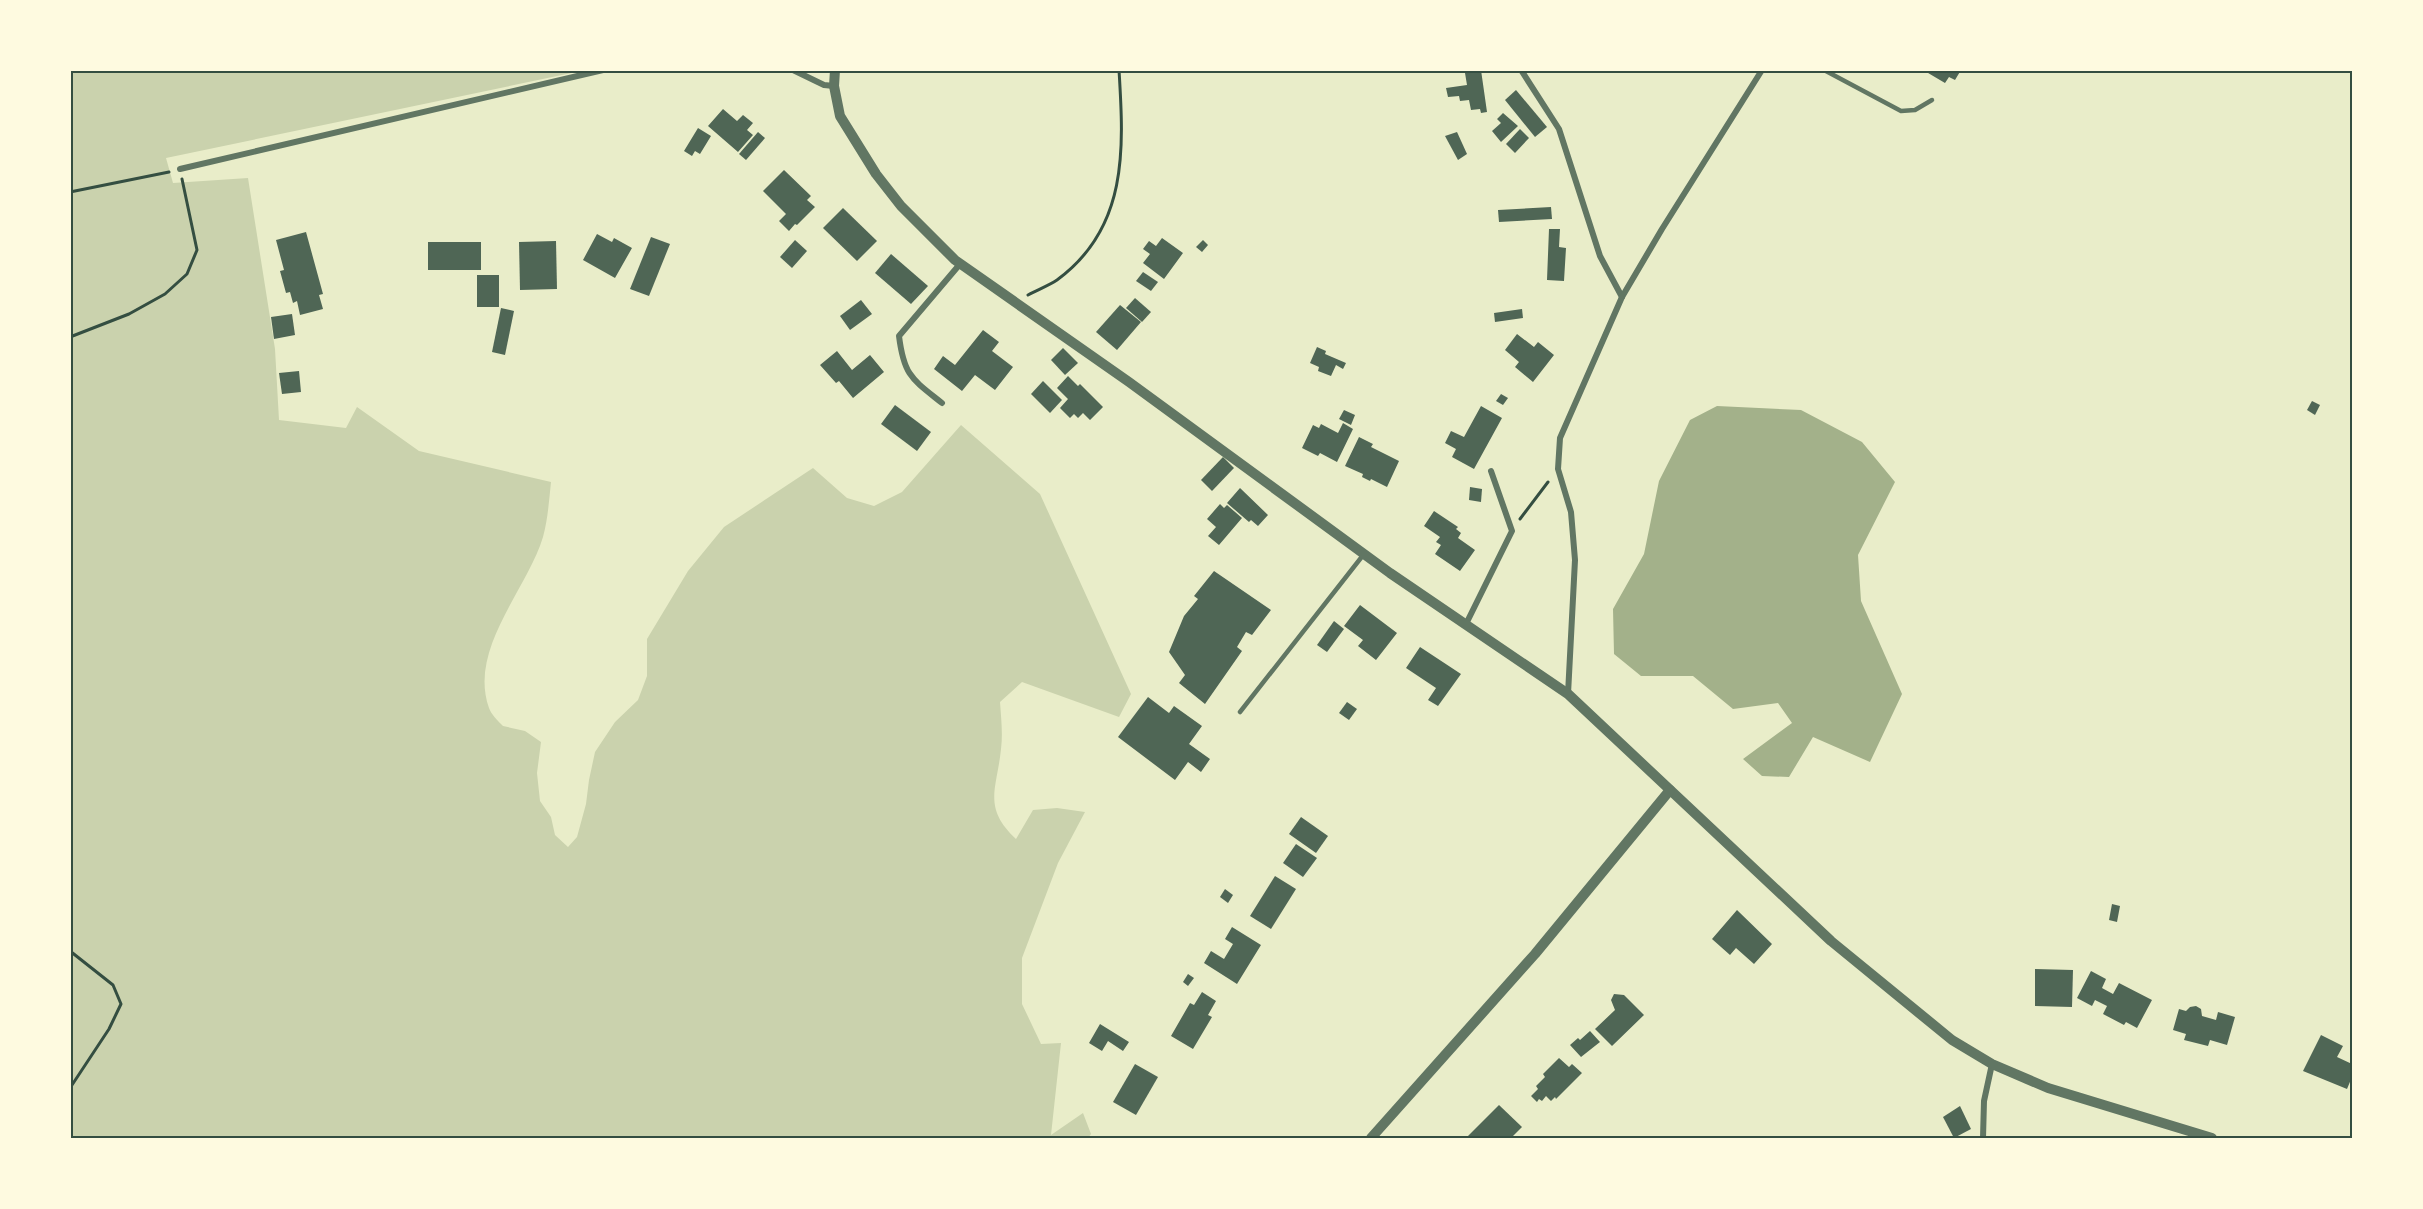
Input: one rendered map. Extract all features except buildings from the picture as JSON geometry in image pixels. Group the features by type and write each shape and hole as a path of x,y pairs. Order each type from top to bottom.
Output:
{"street":[{"path":"180,169 603,70"},
{"path":"793,70 824,85 834,86"},
{"path":"836,70 834,86 840,116 876,174 901,206 960,264 1016,301 1255,472 1364,554 1568,694 1831,941 1952,1040 1992,1064 2048,1088 2212,1138"},
{"path":"1521,70 1559,129 1600,255 1622,297"},
{"path":"1568,694 1575,560 1571,512 1558,469 1560,438 1622,297 1762,70"},
{"path":"942,403 913,380 902,360 899,336 960,264"},
{"path":"1466,624 1512,531 1491,471"},
{"path":"1371,1138 1535,954 1670,790"},
{"path":"1983,1138 1984,1101 1992,1064"}],"lane":[{"path":"1824,70 1901,111 1915,110 1932,100"},
{"path":"1240,712 1364,554"}],"path":[{"path":"1016,301 1056,280 1089,250 1110,214 1117,188 1120,146 1119,70"},
{"path":"70,192 180,169 197,249 187,274 165,294 138,309 70,337"},
{"path":"1512,531 1558,469"},
{"path":"70,951 113,985 122,1004 109,1029 70,1088"}],"shaded area":[{"path":"71,71 581,71 166,158 173,183 248,178 275,349 279,420 346,428 357,407 419,451 551,482 543,537 493,642 486,664 485,686 489,708 503,726 525,731 541,742 537,773 540,801 551,817 555,835 568,847 577,837 586,804 595,752 615,722 638,700 647,676 647,639 688,571 724,527 813,468 847,498 874,506 902,492 961,425 1040,494 1131,694 1119,717 1022,682 1000,702 1002,743 994,797 995,807 1005,828 1016,839 1033,810 1057,808 1085,812 1058,863 1022,958 1022,1004 1041,1044 1061,1043 1051,1135 1083,1113 1091,1134 1088,1138 71,1138"},
{"path":"1717,406 1801,410 1862,442 1895,482 1858,555 1861,601 1902,694 1870,762 1813,737 1789,777 1762,776 1743,759 1792,723 1778,703 1733,709 1693,676 1641,676 1614,654 1613,609 1644,554 1659,481 1690,420"}]}
